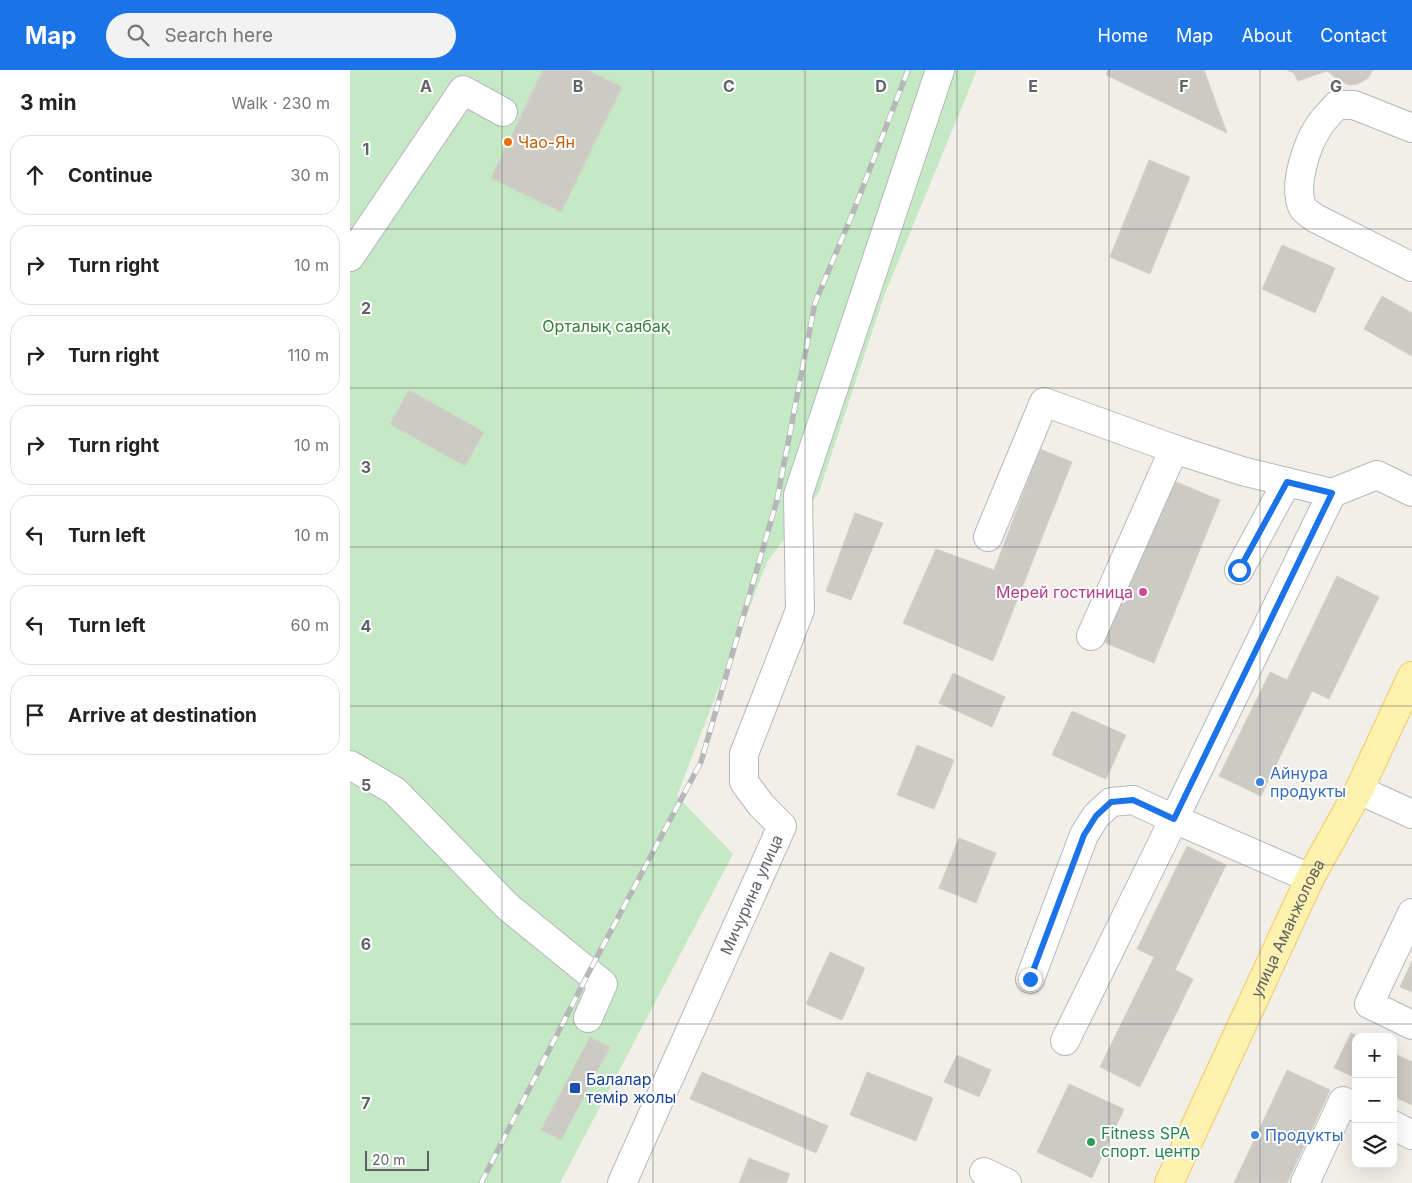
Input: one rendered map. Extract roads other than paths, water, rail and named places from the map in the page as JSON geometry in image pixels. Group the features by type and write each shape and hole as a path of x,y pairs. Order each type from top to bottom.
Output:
{"main road":[{"name":"улица Аманжолова","path":"1169,1183 1310,878 1358,790 1412,676"}],"street":[{"name":"Мичурина улица","path":"622,1183 782,826 760,805 744,782 744,754 800,610 798,495 940,70"},
{"path":"350,257 463,90 503,112"},
{"path":"1412,128 1354,105 1337,105 1319,126 1309,148 1300,177 1299,193 1304,208 1315,218 1412,268"},
{"path":"988,537 1044,402 1242,471 1332,493 1377,475 1412,492"},
{"path":"1091,636 1174,448"},
{"path":"1239,570 1287,482"},
{"path":"1065,1041 1332,493"},
{"path":"350,765 395,791 508,907 603,984 588,1018"},
{"path":"1358,790 1412,814"},
{"path":"1030,979 1084,835 1096,816 1111,802 1133,800 1310,878"},
{"path":"1412,913 1369,1004 1412,1025"},
{"path":"1306,1183 1343,1101 1352,1105"},
{"path":"1397,1128 1412,1135"}],"railway":[{"path":"481,1183 589,972 701,762 777,500 815,303 854,210 908,70"}],"place":[{"name":"Чао-Ян","path":"508,142"},
{"name":"Мерей гостиница","path":"1143,592"},
{"name":"Айнура продукты","path":"1260,782"},
{"name":"Балалар темір жолы","path":"575,1088"},
{"name":"Продукты","path":"1255,1135"},
{"name":"Fitness SPA спорт. центр","path":"1091,1142"}],"park label":[{"name":"Орталық саябақ","path":"606,326"}]}
